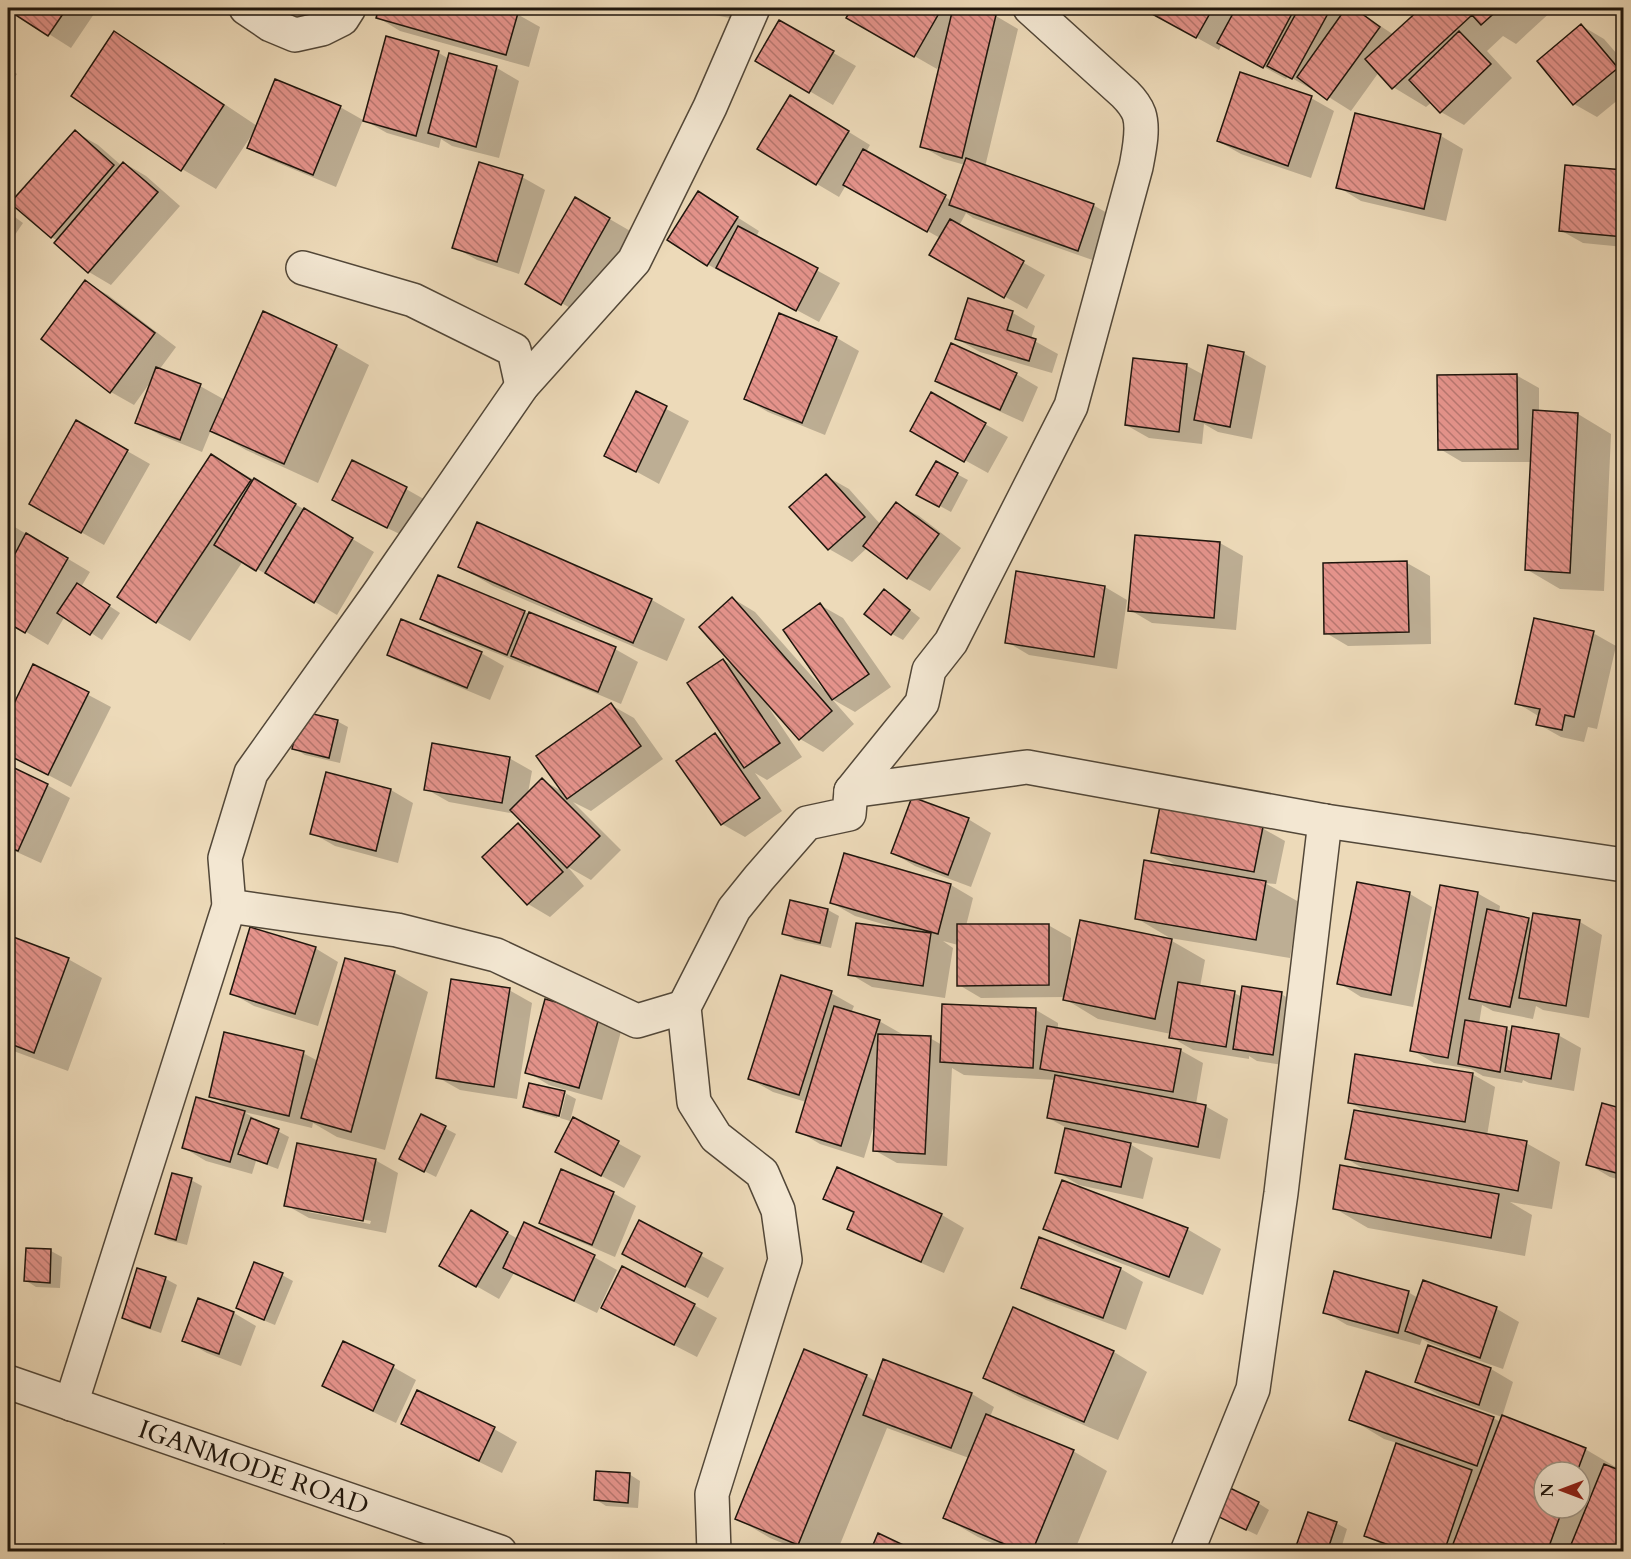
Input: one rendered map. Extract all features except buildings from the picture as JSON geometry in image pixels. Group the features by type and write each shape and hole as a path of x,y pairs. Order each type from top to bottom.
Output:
{"street":[{"path":"246,8 271,25 295,35 322,29 342,19 349,8"},
{"path":"71,1404 229,906 225,858 250,773 377,596 522,386 634,261 710,107 753,8"},
{"path":"714,1551 712,1494 785,1260 778,1210 762,1173 716,1137 694,1102 684,1007 734,909 807,823 849,814 851,791 922,704 929,670 951,642 1071,406 1136,167 1140,115 1125,94 1030,8"},
{"path":"303,268 413,300 514,350 522,386"},
{"path":"851,791 1027,767 1325,821 1623,866"},
{"path":"1187,1551 1253,1389 1281,1193 1325,821"},
{"path":"229,906 397,930 496,955 637,1021 684,1007"},
{"name":"IGANMODE ROAD","path":"8,1382 500,1551"}]}
